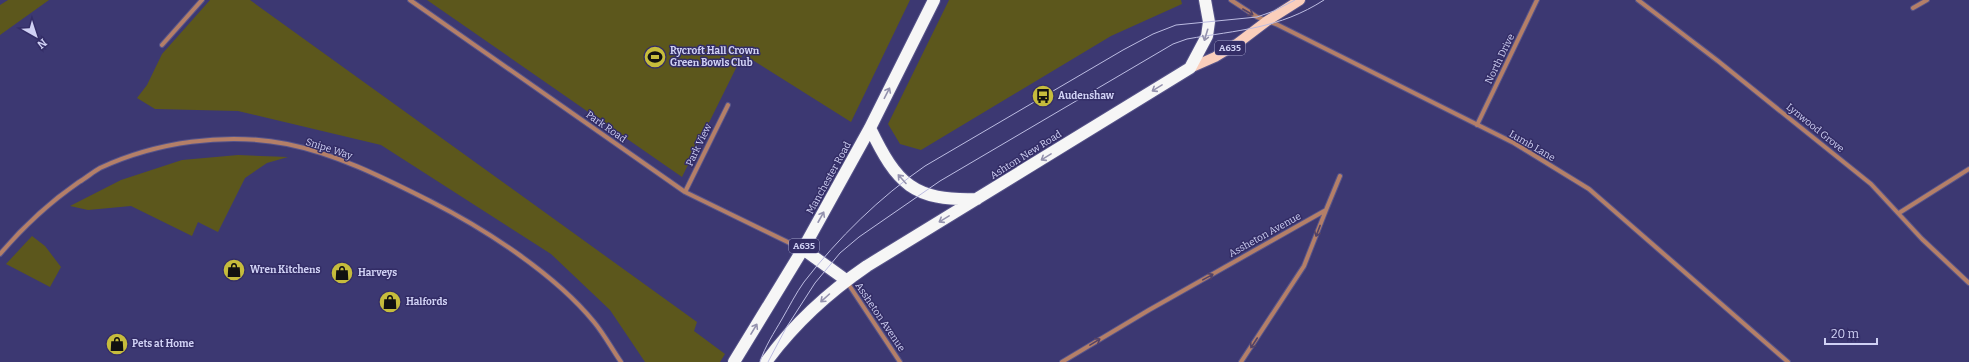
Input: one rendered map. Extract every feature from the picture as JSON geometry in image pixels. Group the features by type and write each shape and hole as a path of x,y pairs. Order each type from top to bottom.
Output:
{"highway":[{"name":"Manchester Road","path":"734,362 803,249 870,128 934,0"},
{"name":"A635","path":"1190,68 1207,36 1209,22 1205,0"},
{"name":"Ashton New Road","path":"766,362 804,319 846,280 1190,68"},
{"name":"A635","path":"870,128 890,165 912,188 921,193 956,200 978,199"},
{"path":"803,249 846,280"}],"main road":[{"name":"Ashton New Road","path":"1190,68 1215,57 1238,43 1267,21 1300,0"}],"street":[{"path":"162,45 202,0"},
{"name":"Park Road","path":"410,0 685,192 803,249"},
{"name":"Lumb Lane","path":"1230,0 1242,9 1276,24 1514,143 1589,189 1788,362"},
{"name":"North Drive","path":"1477,125 1537,0"},
{"name":"Lynwood Grove","path":"1638,0 1718,61 1871,184 1922,239 1969,283"},
{"path":"1914,8 1927,0"},
{"name":"Park View","path":"685,192 728,105"},
{"name":"Snipe Way","path":"0,254 12,240 57,198 99,169 138,154 173,145 211,140 248,139 288,145 355,166 386,179 455,214 486,232 538,270 582,308 595,323 620,362"},
{"path":"1899,214 1969,169"},
{"path":"1241,362 1304,266 1340,176"},
{"name":"Assheton Avenue","path":"1062,362 1149,310 1326,210"},
{"name":"Assheton Avenue","path":"846,280 900,362"}],"shaded area":[{"path":"8,0 49,0 0,35 0,5"},
{"path":"210,0 250,0 697,322 694,331 725,354 720,362 645,362 610,310 551,254 381,145 238,111 155,109 137,98 147,85 162,54"},
{"path":"427,0 910,0 851,122 743,54 682,177"},
{"path":"949,0 1181,0 1182,4 1111,36 921,150 900,144 888,124"},
{"path":"238,155 288,157 267,163 245,178 218,232 198,222 192,236 131,206 88,210 70,206 121,180 182,160"},
{"path":"32,236 45,246 61,267 50,287 6,264"}],"tram line":[{"path":"760,362 767,345 795,295 817,266 860,219 892,191 925,166 1153,34 1176,25 1257,17 1274,11 1295,0"},
{"path":"768,362 786,328 815,283 840,253 859,237 940,181 1173,44 1187,39 1274,23 1307,10 1324,0"}],"place":[{"name":"Rycroft Hall Crown Green Bowls Club","path":"655,57"},
{"name":"Audenshaw","path":"1043,96"},
{"name":"Wren Kitchens","path":"234,270"},
{"name":"Harveys","path":"342,273"},
{"name":"Halfords","path":"390,302"},
{"name":"Pets at Home","path":"117,344"}]}
